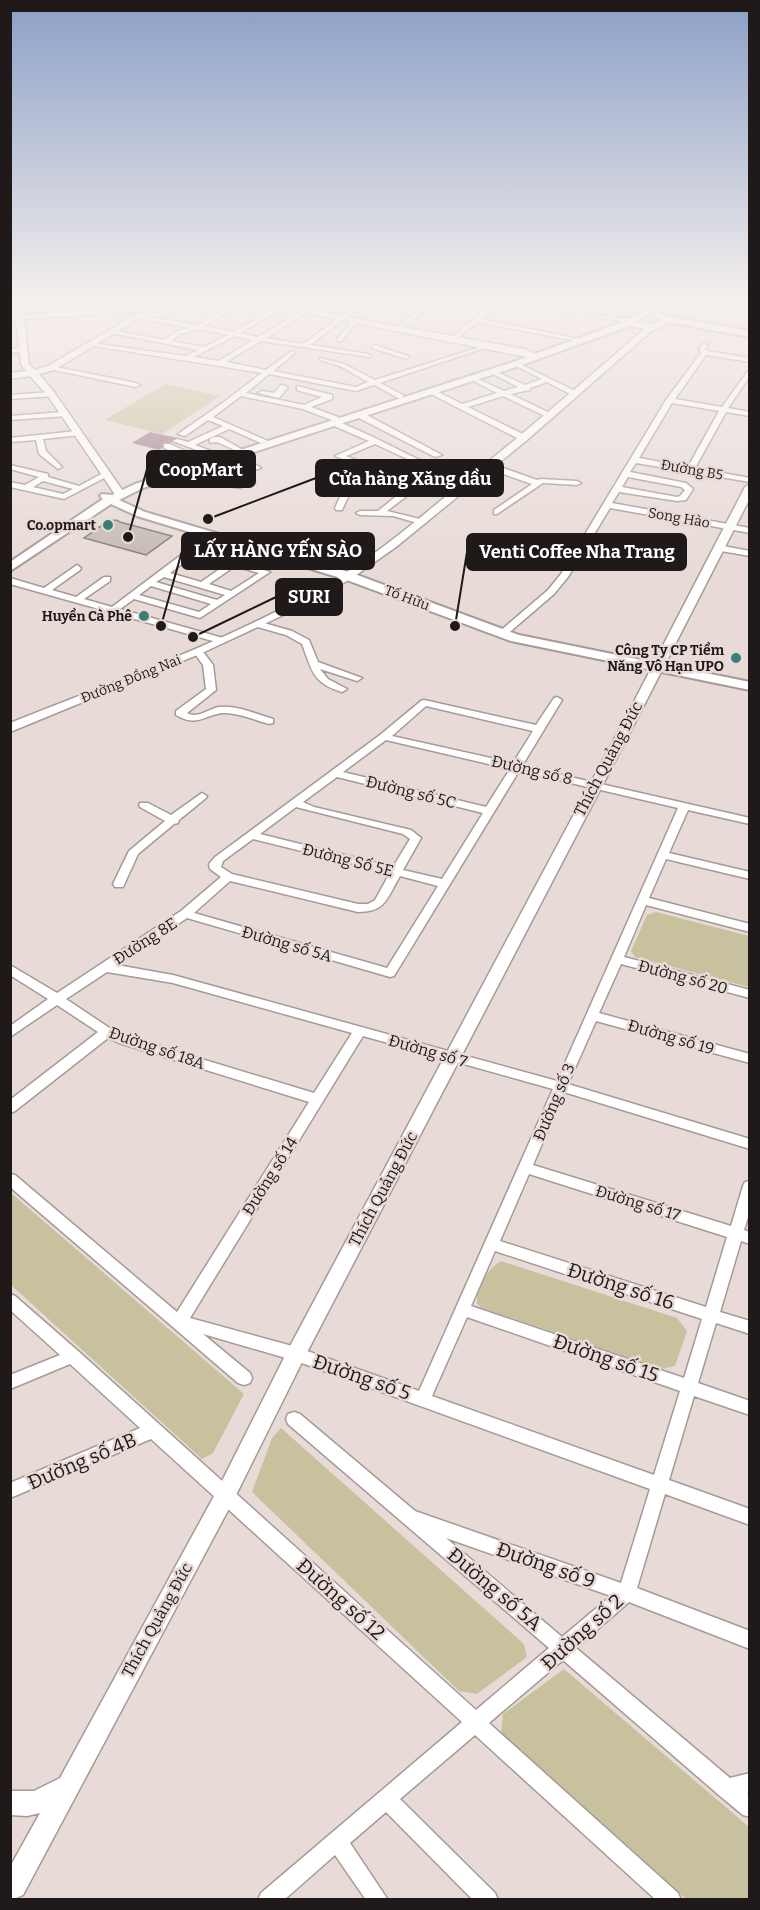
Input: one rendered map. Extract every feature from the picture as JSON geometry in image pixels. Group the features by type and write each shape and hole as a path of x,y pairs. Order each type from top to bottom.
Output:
{"main road":[{"path":"10,562 113,495 211,460 427,392"},
{"path":"236,452 264,441 360,415 403,399"},
{"path":"10,568 113,495"},
{"name":"Tố Hữu","path":"113,495 141,514 348,576 502,634 750,686"}],"street":[{"path":"48,391 106,475 113,495"},
{"path":"251,482 226,470 180,437 244,392 276,396 280,391"},
{"path":"301,391 328,397 305,406"},
{"path":"387,391 403,399"},
{"path":"497,391 549,416"},
{"path":"461,407 519,391"},
{"path":"571,391 575,393"},
{"path":"502,634 559,583 609,505 676,391"},
{"path":"690,470 736,391"},
{"path":"244,392 305,406 440,474 468,482"},
{"path":"427,392 524,438"},
{"name":"Đường Đồng Nai","path":"10,728 198,651 304,601 348,576 421,522 575,393"},
{"path":"10,396 51,394"},
{"path":"670,400 750,414"},
{"path":"10,418 64,414"},
{"path":"360,415 438,455"},
{"path":"207,417 264,441"},
{"path":"190,444 201,434 230,426"},
{"path":"10,440 77,433"},
{"path":"39,437 42,452 58,467"},
{"path":"213,441 217,440 257,468"},
{"path":"374,442 339,456 369,468 402,475 422,463"},
{"path":"168,446 211,460"},
{"name":"Đường B5","path":"634,460 750,480"},
{"path":"489,466 537,483"},
{"path":"10,467 45,476 26,488"},
{"path":"339,508 349,485 369,468"},
{"path":"226,470 213,475 209,481 238,486"},
{"path":"379,514 413,487 440,474"},
{"path":"618,489 677,499 683,498 689,489 683,484 626,474"},
{"path":"10,484 64,498 78,488 106,475"},
{"path":"42,478 78,488"},
{"path":"497,512 527,493 537,483 550,480 577,483"},
{"name":"Thích Quảng Đức","path":"14,1887 226,1494 296,1354 750,487"},
{"name":"Song Hào","path":"609,505 750,531"},
{"path":"360,513 393,514 421,522"},
{"path":"113,610 213,537"},
{"path":"202,585 254,548"},
{"path":"718,548 750,554"},
{"path":"132,596 200,615 266,572 192,551"},
{"path":"45,591 77,568"},
{"path":"162,573 231,594"},
{"path":"77,600 107,579"},
{"path":"10,581 220,640"},
{"path":"149,583 217,603"},
{"path":"257,624 289,633 306,642 318,677 342,690"},
{"path":"198,651 208,665 211,690 180,713 194,720 225,710 269,721"},
{"path":"314,664 357,678"},
{"path":"446,884 557,700"},
{"path":"295,803 411,834 416,841 380,902 365,909 228,877 216,869 215,864 333,773 384,737 424,704 539,729"},
{"name":"Đường số 8","path":"384,737 750,821"},
{"name":"Đường số 5C","path":"333,773 488,811"},
{"path":"119,884 133,853 202,796"},
{"path":"144,805 174,821"},
{"name":"Đường số 3","path":"423,1399 684,806"},
{"name":"Đường Số 5E","path":"251,835 446,884"},
{"path":"662,855 750,876"},
{"name":"Đường 8E","path":"10,1033 185,914 228,877"},
{"name":"Đường số 5A","path":"185,914 390,973 446,884"},
{"path":"642,900 750,928"},
{"name":"Đường số 20","path":"617,959 750,994"},
{"name":"Đường số 7","path":"104,967 173,979 559,1086 750,1144"},
{"name":"Đường số 18A","path":"10,969 107,1032 124,1040 317,1099"},
{"name":"Đường số 19","path":"592,1016 750,1059"},
{"name":"Đường số 14","path":"180,1321 360,1031"},
{"path":"10,1108 107,1032"},
{"name":"Đường số 17","path":"526,1168 742,1236"},
{"name":"Đường số 5","path":"10,1179 180,1321 296,1354 750,1517"},
{"name":"Đường số 2","path":"268,1899 627,1593 710,1315 742,1236 750,1186"},
{"name":"Đường số 16","path":"492,1244 750,1328"},
{"name":"Đường số 12","path":"10,1300 671,1899"},
{"name":"Đường số 15","path":"462,1309 750,1407"},
{"path":"180,1321 244,1378"},
{"path":"10,1382 73,1356"},
{"name":"Đường số 5A","path":"294,1419 750,1808"},
{"name":"Đường số 4B","path":"10,1491 154,1430"},
{"name":"Đường số 9","path":"408,1517 627,1593 750,1640"},
{"path":"727,1789 750,1782"},
{"path":"10,1803 24,1805 40,1803 66,1787"},
{"path":"386,1799 488,1899"},
{"path":"337,1841 378,1899"}],"shaded area":[{"path":"153,391 198,391 220,396 162,434 105,420"},
{"path":"150,432 178,438 159,450 132,443"},
{"path":"656,912 749,936 749,987 635,957 631,951 647,915"},
{"path":"11,1193 244,1394 213,1453 202,1459 11,1285"},
{"path":"501,1261 677,1318 687,1331 675,1366 662,1369 482,1308 477,1304 480,1286 491,1268"},
{"path":"281,1428 524,1644 527,1657 477,1694 459,1691 252,1492 272,1438"},
{"path":"564,1669 749,1827 749,1899 686,1899 501,1734 503,1714"}],"building":[{"path":"116,520 172,536 146,555 84,538 108,521"}],"place":[{"name":"Cửa hàng Xăng dầu","path":"208,519"},
{"name":"Co.opmart","path":"108,525"},
{"name":"CoopMart","path":"128,537"},
{"name":"Huyền Cà Phê","path":"144,616"},
{"name":"LẤY HÀNG YẾN SÀO","path":"161,626"},
{"name":"Venti Coffee Nha Trang","path":"455,626"},
{"name":"SURI","path":"193,637"},
{"name":"Công Ty CP Tiềm Năng Vô Hạn UPO","path":"736,658"}]}
